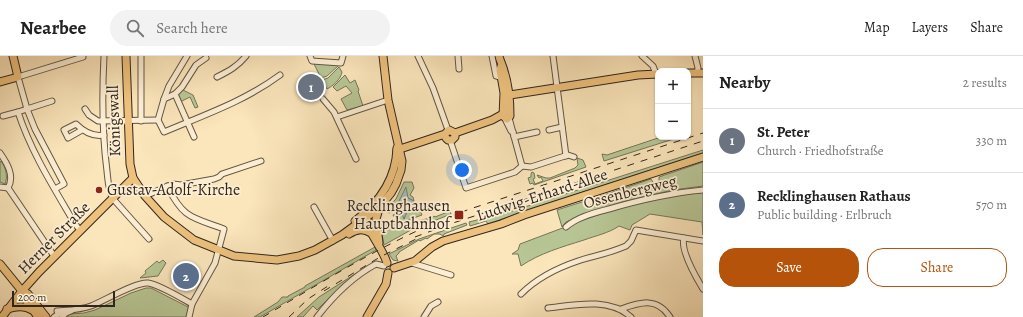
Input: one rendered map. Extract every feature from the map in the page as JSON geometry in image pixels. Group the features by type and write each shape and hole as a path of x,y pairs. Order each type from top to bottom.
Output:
{"main road":[{"path":"0,82 18,77 13,56"},
{"name":"Königswall","path":"126,56 130,164 135,181"},
{"path":"135,181 144,196 164,217 200,243 228,255 244,258 285,259 305,255 333,239 364,216 379,208 396,184 401,170 402,161 398,150 388,100 382,56"},
{"path":"398,150 449,135 492,120 495,121 506,117 504,69 501,66 498,56"},
{"path":"501,66 500,70 505,94"},
{"path":"505,94 558,88 630,76 655,74"},
{"path":"364,216 381,196 389,183 395,168 398,150"},
{"name":"Ludwig-Erhard-Allee","path":"388,267 412,263 432,247 443,241 501,224 524,215 703,157"},
{"name":"Herner Straße","path":"2,317 22,291 54,256 107,205 135,181"},
{"path":"379,208 376,219 379,247"},
{"path":"364,216 366,224 388,267 386,284 368,317"},
{"path":"364,216 372,226 379,247"},
{"path":"333,239 345,236 357,230 364,230 372,234"},
{"path":"0,264 22,291 28,294 46,317"},
{"path":"22,291 24,299 38,317"},
{"path":"7,309 21,306 33,310"}],"street":[{"path":"104,56 104,148 110,190 114,199 149,239"},
{"path":"141,56 142,121"},
{"path":"187,56 164,99 158,120 164,132 188,123 254,93 280,75"},
{"path":"218,77 241,63 246,56"},
{"path":"311,59 342,63 343,56"},
{"path":"418,56 433,88 466,188 515,172 522,166 531,167 566,156 571,155 574,157"},
{"path":"458,56 460,69"},
{"path":"492,56 496,76 502,78"},
{"path":"553,56 566,156"},
{"path":"642,56 653,66 655,70"},
{"path":"695,56 700,73"},
{"path":"56,189 64,184 35,129 27,109 18,77 83,57"},
{"path":"164,99 175,94 182,87 196,65 206,58"},
{"path":"175,94 194,137"},
{"path":"323,99 337,117 356,159"},
{"path":"337,117 388,100"},
{"path":"3,116 52,102"},
{"path":"85,109 89,116 94,120 104,122 158,120"},
{"path":"18,112 25,133 38,160 75,224 80,230"},
{"path":"506,117 514,130 522,166"},
{"path":"549,130 562,127"},
{"path":"82,130 98,136 104,135"},
{"path":"514,135 537,132"},
{"path":"0,153 10,172 10,184 8,188"},
{"path":"38,160 48,155"},
{"path":"144,196 173,184 188,184 219,177 222,174 261,161"},
{"path":"166,186 175,202 184,213 190,217 224,229 220,251 212,271 192,304 189,317"},
{"path":"0,187 8,188 54,256"},
{"name":"Ossenbergweg","path":"566,227 573,221 642,199 674,193 703,190"},
{"path":"314,207 333,239"},
{"path":"522,294 538,280 556,269 626,246 631,241 636,230 703,241"},
{"path":"684,238 683,242 687,258 703,289"},
{"path":"412,263 450,275"},
{"path":"317,317 341,289 360,274 376,264 388,267"},
{"path":"62,317 66,313 90,307 131,288 147,283 160,287 192,304"},
{"path":"424,317 431,306 438,302"},
{"path":"548,308 591,304 621,309 647,302 658,305 664,309 670,317"},
{"path":"621,309 631,317"},
{"path":"54,317 64,310"},
{"path":"57,311 76,310"}],"green space":[{"path":"313,62 333,65 337,64 338,66 327,76 321,78"},
{"path":"339,67 342,72 340,77 327,89 322,80 328,78"},
{"path":"345,75 350,83 355,80 363,106 347,110 341,99 352,93 346,86 337,91 333,87"},
{"path":"183,90 193,95 198,107 195,108 190,97 180,102 178,94"},
{"path":"655,139 670,140 604,161 602,154 607,155"},
{"path":"703,150 703,153 488,224 486,221 470,226 469,222 509,212"},
{"path":"577,158 583,160 586,167 534,185 533,183 530,184 528,178 531,177 532,172 534,173 535,178 533,179 535,184 543,181 541,177 539,178 537,175 550,178 575,168 578,165"},
{"path":"1,161 6,172 5,184 0,182"},
{"path":"703,162 703,186 673,190 622,202 566,222 562,227 557,210 585,201 588,206 593,204 592,199 651,179 654,184 659,182 659,177"},
{"path":"404,182 412,182 414,188 410,195 413,197 414,201 408,198 399,204 401,209 389,213 385,210 396,199"},
{"path":"703,192 703,235 702,222 650,214 632,225 630,230 619,226 543,254 521,266 518,254 512,254 518,250 520,244 605,212 633,203"},
{"path":"418,206 420,207 419,208 422,215 405,221 407,225 450,211 451,214 409,231 384,245 382,234 389,220 391,223 397,220 396,216 393,216 394,214 402,211 404,219 408,209 410,210 411,208"},
{"path":"466,223 467,225 444,234 443,236 440,234 434,234 427,239 419,240 399,252 396,256 398,261 393,260 389,254 419,239"},
{"path":"375,247 376,250 260,317 254,317 278,302 282,297 288,297"},
{"path":"163,260 166,263 158,276 140,278 146,273 145,271 157,261 159,263"},
{"path":"358,272 340,287 317,310 313,306 303,317 297,317 319,297"},
{"path":"146,288 151,288 190,308 186,317 65,317 70,314 84,313 95,310 131,293"}],"water":[{"path":"406,187 408,198 414,201 411,206 407,207 408,209 404,219 398,203"}],"railway":[{"path":"263,317 365,257 418,230 473,208 703,133"},
{"path":"415,237 450,224 703,141"},
{"path":"324,291 380,257 420,237"},
{"path":"289,317 308,299 328,286"}],"place":[{"name":"St. Peter","path":"311,87"},
{"name":"Gustav-Adolf-Kirche","path":"99,190"},
{"name":"Recklinghausen Hauptbahnhof","path":"459,215"},
{"name":"Recklinghausen Rathaus","path":"186,276"}]}
